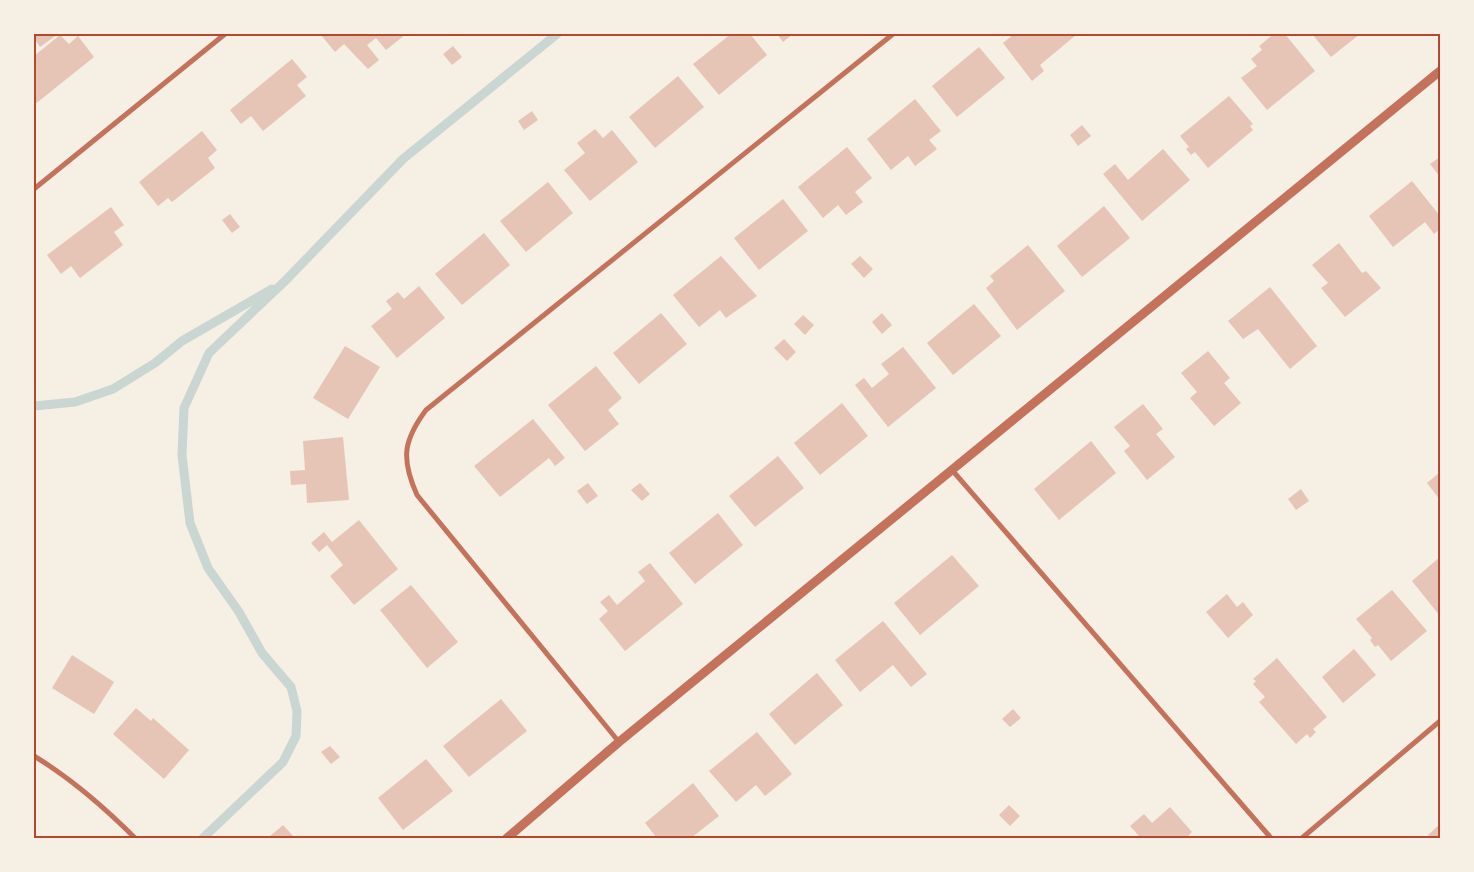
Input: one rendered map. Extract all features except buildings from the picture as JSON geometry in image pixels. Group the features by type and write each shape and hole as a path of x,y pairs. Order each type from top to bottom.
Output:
{"street":[{"path":"34,189 225,34"},
{"path":"619,742 417,495 407,472 407,449 412,428 426,410 893,34"},
{"path":"507,838 619,742 1440,71"},
{"path":"952,470 1272,838"},
{"path":"1302,838 1440,721"},
{"path":"34,756 58,770 98,801 135,838"}],"waterway":[{"path":"203,838 283,762 296,736 297,711 291,687 262,653 239,612 208,568 190,523 182,455 184,408 209,353 284,282 403,159 557,34"},
{"path":"34,406 75,402 113,389 155,363 182,341 272,289"}]}
